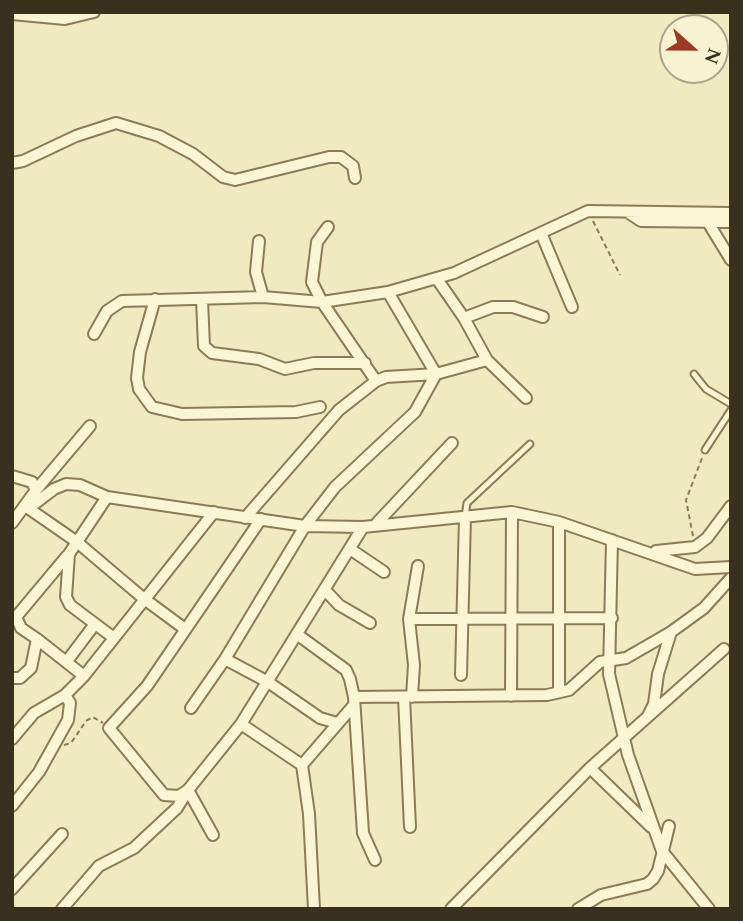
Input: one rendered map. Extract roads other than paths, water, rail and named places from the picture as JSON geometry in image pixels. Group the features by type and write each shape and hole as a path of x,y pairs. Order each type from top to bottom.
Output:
{"street":[{"path":"12,14 65,19 94,12"},
{"path":"12,163 23,162 76,136 116,123 159,136 193,154 223,177 235,180 329,156 341,158 353,166 355,178"},
{"path":"94,334 114,304 155,299 264,297 322,302 388,292 437,279 588,211 706,217 731,222"},
{"path":"706,217 731,213"},
{"path":"706,217 731,260"},
{"path":"328,227 317,242 313,260 313,282 322,302 376,381"},
{"path":"541,233 572,307"},
{"path":"259,241 256,272 264,297"},
{"path":"437,279 464,318 487,360 526,398"},
{"path":"388,292 436,374"},
{"path":"155,299 140,352 137,378 139,389 152,407 182,414 296,412 320,407"},
{"path":"202,300 204,346 212,353 259,359 285,369 314,363 365,363"},
{"path":"464,318 493,307 513,307 543,317"},
{"path":"245,518 340,410 376,381 386,377 436,374 487,360"},
{"path":"191,708 225,659 304,526 335,486 415,412 436,374"},
{"path":"20,513 90,426"},
{"path":"376,524 452,443"},
{"path":"12,476 32,482 36,490"},
{"path":"20,513 54,489 66,484 80,485 107,497 304,526 362,527 512,512 559,522 695,569 731,567"},
{"path":"84,676 20,628 16,617 69,554 107,497"},
{"path":"648,552 695,547 707,538 731,506"},
{"path":"12,739 33,713 65,695 84,676 143,598 156,587 214,512"},
{"path":"511,696 512,512"},
{"path":"20,513 77,542 143,598 185,629"},
{"path":"461,675 460,620 465,517"},
{"path":"188,790 179,796 164,795 109,728 147,686 261,519"},
{"path":"559,522 559,692"},
{"path":"62,909 99,866 134,848 177,808 188,790 241,724 362,527"},
{"path":"612,540 609,661 611,687 626,735 628,755 646,800 651,827 662,851 707,908"},
{"path":"350,549 384,572"},
{"path":"69,554 66,597 70,605 114,638"},
{"path":"410,827 408,697 414,665 409,619 418,566"},
{"path":"314,909 309,814 302,765 354,701 408,697 511,696 569,690 600,662 626,658 671,632 704,608 731,578"},
{"path":"325,590 339,605 370,623"},
{"path":"409,619 612,618"},
{"path":"67,661 95,624"},
{"path":"646,720 654,704 658,674 671,632"},
{"path":"298,635 346,670 354,701 363,833 375,860"},
{"path":"12,678 20,678 31,668 37,639"},
{"path":"452,909 590,768 724,649"},
{"path":"225,659 268,682 320,718 337,723"},
{"path":"12,806 54,748 68,720 70,703 65,695"},
{"path":"241,724 302,765"},
{"path":"590,768 651,827"},
{"path":"188,790 213,835"},
{"path":"578,909 601,895 647,884 658,871 669,826"},
{"path":"12,889 62,834"},
{"path":"461,900 470,909"}],"lane":[{"path":"694,373 706,389 731,404"},
{"path":"705,450 731,410"},
{"path":"465,517 467,503 530,444"}]}
